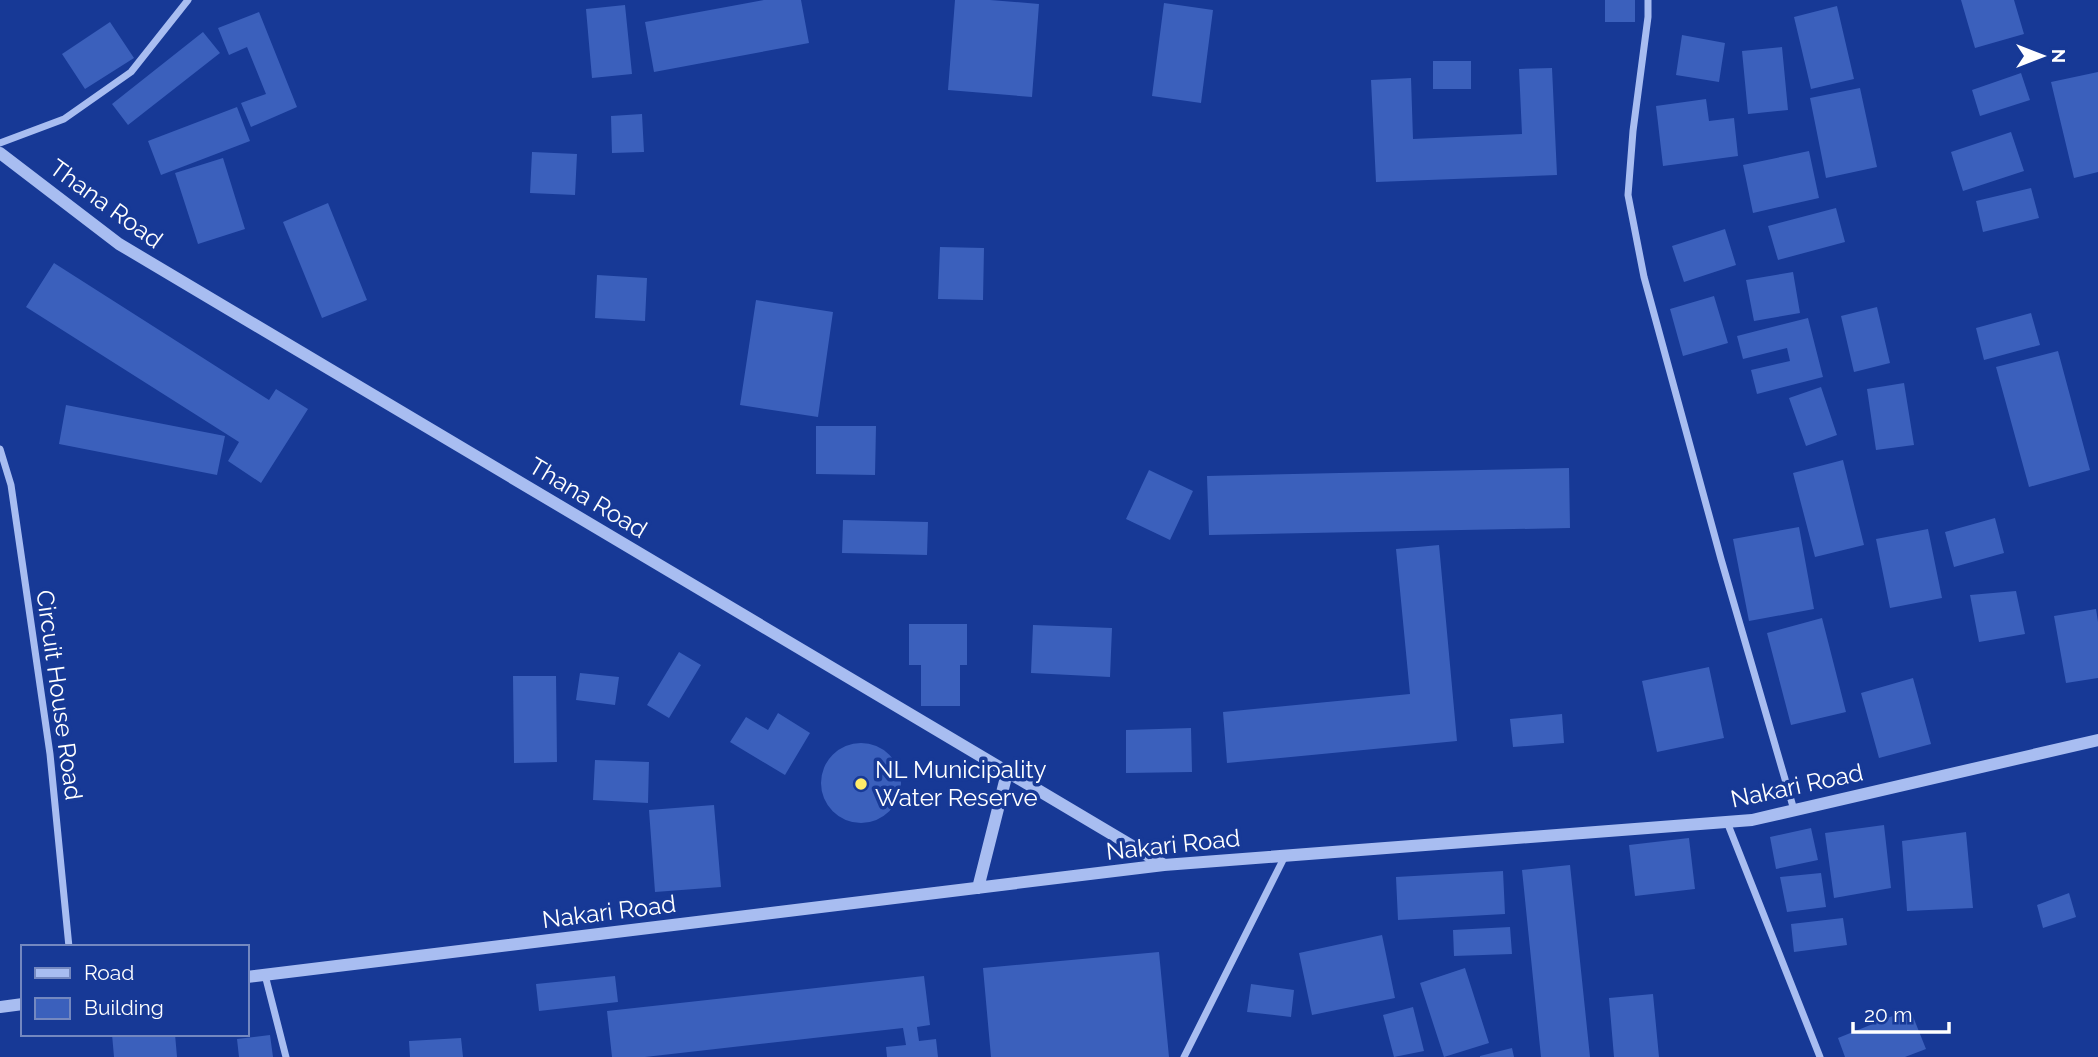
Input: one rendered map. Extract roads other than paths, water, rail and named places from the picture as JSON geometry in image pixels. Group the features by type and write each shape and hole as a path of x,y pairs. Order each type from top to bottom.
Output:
{"street":[{"path":"0,143 64,118 131,72 188,0"},
{"path":"1648,0 1628,195 1644,277 1721,559 1794,810"},
{"name":"Thana Road","path":"0,153 119,244 1164,865"},
{"name":"Circuit House Road","path":"0,449 11,485 50,754 69,945"},
{"name":"Nakari Road","path":"248,977 1164,865 1752,820 2098,740"},
{"path":"978,888 1007,773"},
{"path":"1727,822 1820,1057"},
{"path":"1184,1057 1285,856"},
{"path":"265,975 286,1057"},
{"path":"0,1007 21,1004"}],"place":[{"name":"NL Municipality Water Reserve","path":"861,784"}]}
